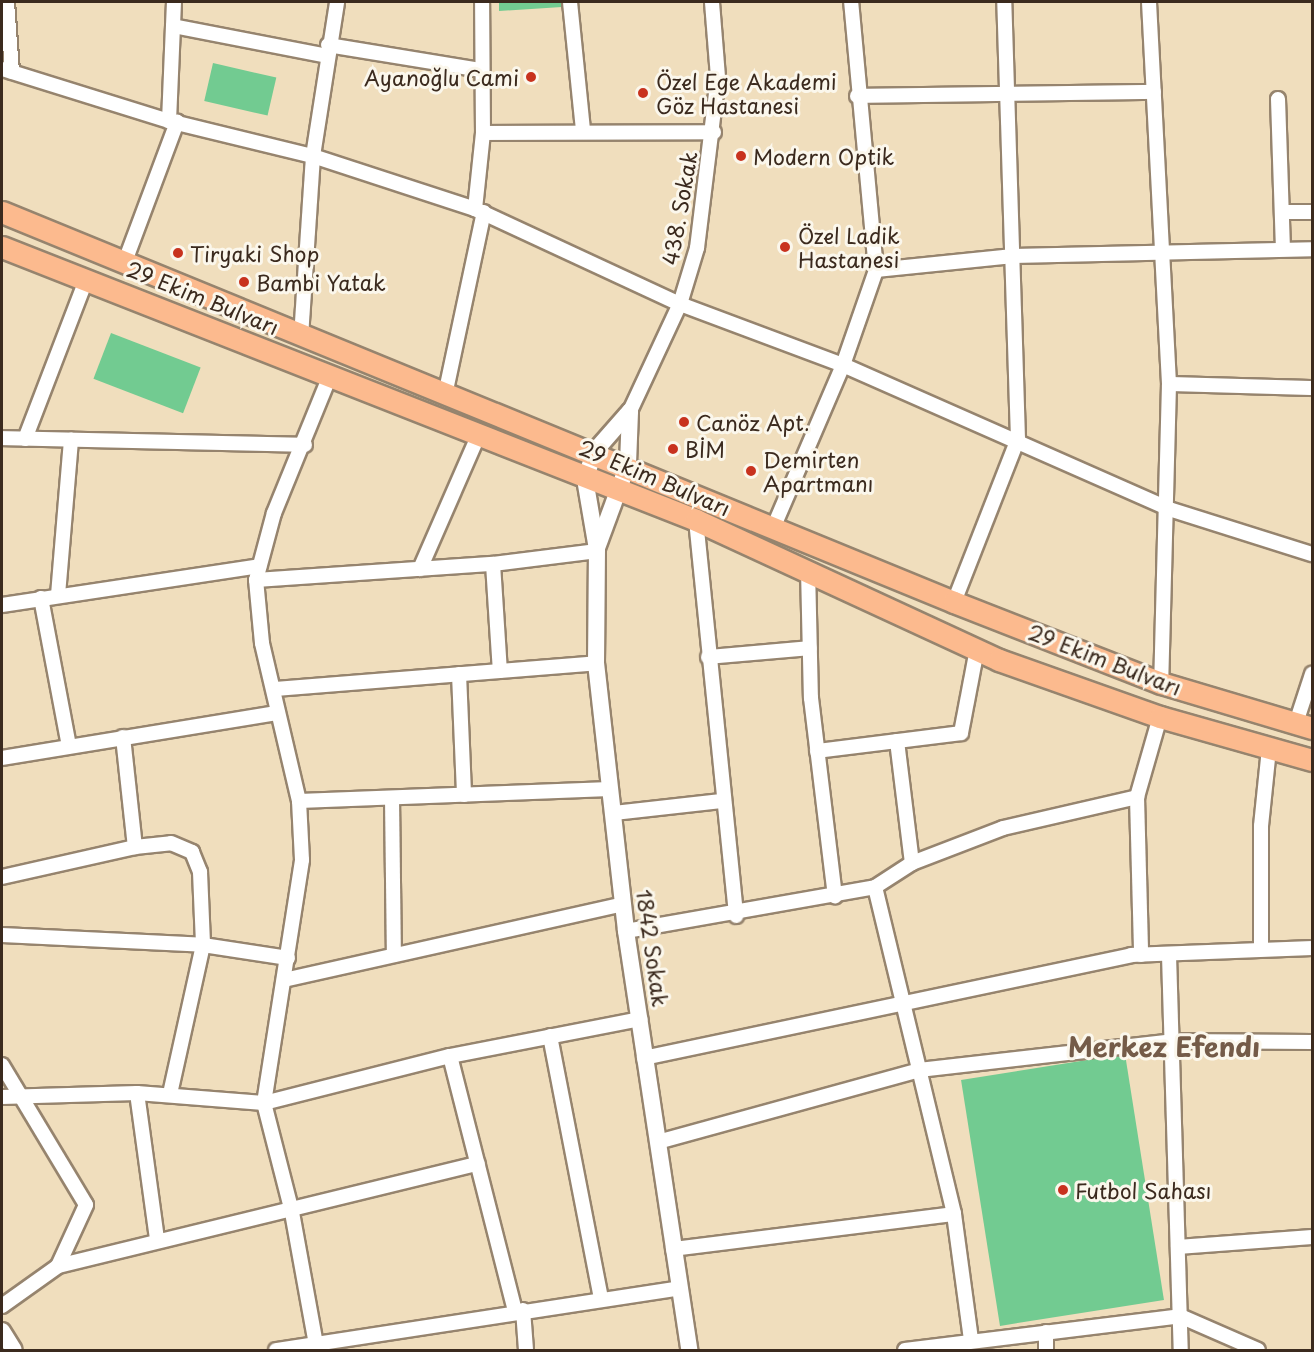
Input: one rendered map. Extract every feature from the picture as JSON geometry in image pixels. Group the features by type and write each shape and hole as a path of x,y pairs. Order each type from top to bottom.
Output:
{"main road":[{"name":"29 Ekim Bulvarı","path":"2,212 301,337 628,464 954,602 1161,683 1304,726"},
{"name":"29 Ekim Bulvarı","path":"2,247 696,520 808,569 977,649 1160,717 1312,760"}],"street":[{"path":"7,2 7,70 173,122 313,156 480,211 680,304 843,365 1018,439 1169,508 1312,554"},
{"path":"124,264 173,122 174,2"},
{"path":"301,337 313,156 337,2"},
{"path":"446,395 480,211 483,133 480,70 482,2"},
{"path":"570,2 583,129"},
{"name":"438. Sokak","path":"630,411 680,304 697,248 714,132 718,77 712,2"},
{"path":"774,526 843,365 876,270 851,2"},
{"path":"954,602 1018,439 1004,2"},
{"path":"1149,2 1169,384 1169,508 1161,683"},
{"path":"173,26 328,51 480,70"},
{"path":"858,96 1154,92"},
{"path":"1278,99 1283,249"},
{"path":"483,133 583,129 714,132"},
{"path":"1282,212 1312,212"},
{"path":"876,270 1013,256 1312,249"},
{"path":"25,439 86,280"},
{"path":"317,1347 292,1212 264,1103 302,860 299,801 277,712 276,689 262,643 258,573 274,513 305,445 330,376"},
{"path":"1169,384 1312,388"},
{"path":"597,550 585,478 596,451 630,411"},
{"path":"597,550 628,464 630,411"},
{"path":"420,569 478,436"},
{"path":"2,438 305,445"},
{"path":"57,595 71,440"},
{"path":"696,520 721,801 736,916"},
{"path":"2,605 57,595 258,573 420,569 493,564 597,550"},
{"name":"1842 Sokak","path":"597,550 596,663 626,931 689,1350"},
{"path":"493,564 500,671"},
{"path":"808,569 810,648 817,751 835,897"},
{"path":"41,598 69,746"},
{"path":"708,657 810,648"},
{"path":"817,751 961,733 977,649"},
{"path":"276,689 596,663"},
{"path":"459,674 464,795"},
{"path":"1304,726 1312,674"},
{"path":"2,758 277,712"},
{"path":"1142,955 1137,797 1160,717"},
{"path":"123,737 135,847"},
{"path":"897,741 912,863"},
{"path":"1262,948 1260,826 1269,748"},
{"path":"299,801 610,789"},
{"path":"626,931 736,916 875,887 912,863 1003,828 1137,797"},
{"path":"392,798 394,956"},
{"path":"614,813 721,801"},
{"path":"2,877 135,847 171,843 192,852 200,872 203,945 170,1094"},
{"path":"875,887 905,1002 954,1214 964,1344"},
{"path":"284,980 623,904"},
{"path":"2,935 203,945 288,958"},
{"path":"644,1058 905,1002 1142,955 1262,948 1312,948"},
{"path":"1169,955 1181,1350"},
{"path":"2,1097 21,1093 137,1093 264,1103 450,1056 640,1019"},
{"path":"550,1036 601,1299"},
{"path":"658,1142 919,1070 1172,1041 1312,1042"},
{"path":"450,1056 519,1310 526,1350"},
{"path":"2,1065 21,1093 86,1205 58,1266"},
{"path":"137,1093 157,1239"},
{"path":"2,1306 58,1266 157,1239 292,1212 478,1164"},
{"path":"673,1250 954,1214"},
{"path":"1178,1247 1312,1237"},
{"path":"276,1350 317,1347 519,1310 679,1288"},
{"path":"905,1350 1180,1316 1258,1350"},
{"path":"2,1331 14,1350"},
{"path":"1046,1332 1046,1350"}],"green space":[{"path":"499,2 562,2 562,7 499,11"},
{"path":"213,63 276,78 268,116 204,101"},
{"path":"111,333 201,367 183,413 93,379"},
{"name":"Futbol Sahası","path":"1125,1054 1164,1300 1000,1326 961,1080"}],"place":[{"name":"Ayanoğlu Cami","path":"531,77"},
{"name":"Özel Ege Akademi Göz Hastanesi","path":"643,93"},
{"name":"Modern Optik","path":"741,156"},
{"name":"Özel Ladik Hastanesi","path":"785,247"},
{"name":"Tiryaki Shop","path":"178,253"},
{"name":"Bambi Yatak","path":"244,282"},
{"name":"Canöz Apt.","path":"684,422"},
{"name":"BİM","path":"673,449"},
{"name":"Demirten Apartmanı","path":"751,471"},
{"name":"Futbol Sahası","path":"1063,1190"}],"district":[{"name":"Merkez Efendı","path":"1164,1046"}]}
